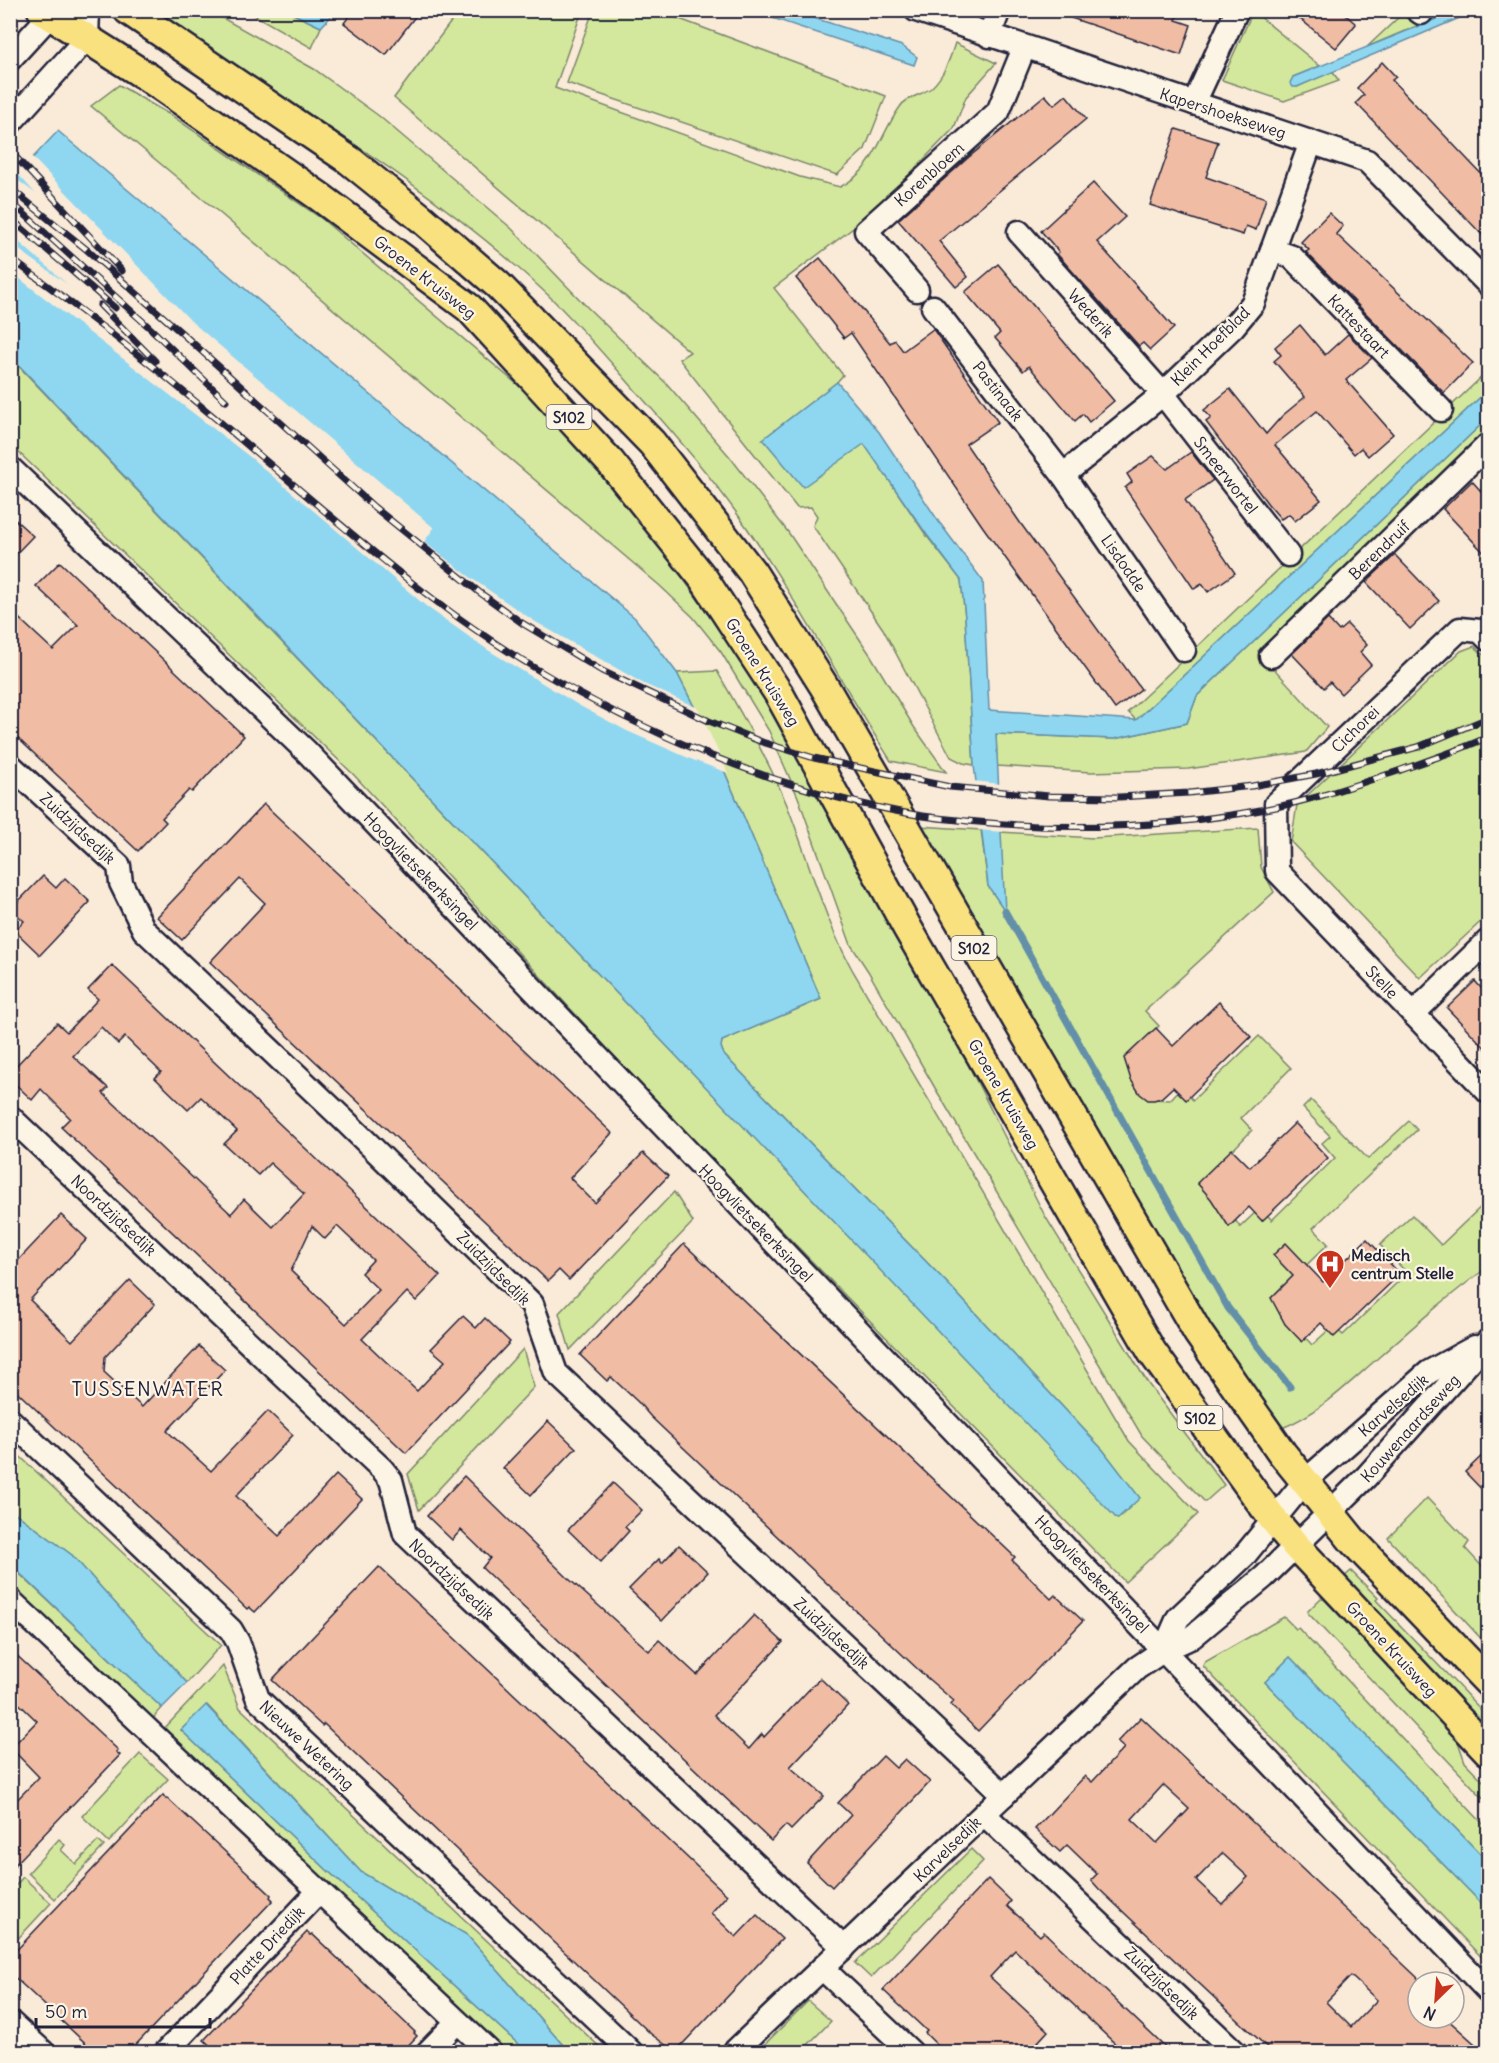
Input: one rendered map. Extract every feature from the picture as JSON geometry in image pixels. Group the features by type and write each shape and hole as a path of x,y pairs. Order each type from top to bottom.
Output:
{"main road":[{"name":"S102","path":"128,10 349,160 421,218 498,285 652,443 752,572 824,686 1198,1334 1282,1453 1331,1513 1378,1568 1488,1682"},
{"name":"Groene Kruisweg","path":"49,12 87,24 158,84 311,191 469,308 611,463 703,578 779,694 903,919 1152,1352 1273,1519 1488,1751"}],"street":[{"name":"Kapershoekseweg","path":"916,10 1024,48 1367,160 1488,284"},
{"path":"989,36 999,10"},
{"path":"1194,103 1237,10"},
{"path":"10,58 49,12"},
{"path":"10,123 87,24"},
{"name":"Korenbloem","path":"917,290 866,231 998,112 1024,48"},
{"name":"Klein Hoefblad","path":"1063,475 1163,394 1233,327 1253,303 1311,142"},
{"name":"Wederik","path":"1019,232 1163,394"},
{"name":"Kattestaart","path":"1272,250 1292,257 1441,410"},
{"name":"Pastinaak","path":"933,307 1063,475"},
{"name":"Smeerwortel","path":"1163,394 1288,555"},
{"name":"Berendruif","path":"1271,656 1488,445"},
{"name":"Hoogvlietsekerksingel","path":"10,468 307,752 1488,1990"},
{"name":"Lisdodde","path":"1063,475 1184,650"},
{"name":"Cichorei","path":"1276,871 1276,804 1460,629 1480,631 1488,639"},
{"name":"Zuidzijdsedijk","path":"10,765 118,866 121,883 142,921 144,930 344,1120 532,1304 556,1373 1004,1795"},
{"name":"Stelle","path":"1276,871 1488,1092"},
{"path":"1413,1014 1488,940"},
{"name":"Noordzijdsedijk","path":"10,1117 382,1469 391,1480 405,1534 844,1948"},
{"name":"Karvelsedijk","path":"1305,1481 1429,1372 1488,1341"},
{"name":"Kouwenaardseweg","path":"1331,1513 1488,1341"},
{"name":"Nieuwe Wetering","path":"10,1420 231,1630 238,1642 258,1699 631,2052"},
{"path":"1164,1650 1178,1618 1244,1556 1305,1481"},
{"path":"1296,1546 1331,1513"},
{"name":"Karvelsedijk","path":"734,2052 1137,1668 1164,1650 1192,1637 1264,1577 1296,1546"},
{"path":"12,1605 490,2052"},
{"name":"Zuidzijdsedijk","path":"984,1814 1235,2052"},
{"name":"Platte Driedijk","path":"166,2052 319,1891"},
{"path":"822,1968 911,2052"},
{"path":"10,2022 43,2052"},
{"path":"428,2052 457,2022"}],"green space":[{"path":"150,11 210,11 314,69 379,116 511,228 588,308 667,384 730,457 788,532 871,656 914,727 946,772 891,761 778,575 726,499 662,420 548,295 455,216 406,180"},
{"path":"247,11 287,11 321,27 312,48"},
{"path":"459,11 582,11 555,88 800,177 840,187 852,180 869,162 903,104 931,88 940,78 955,43 996,63 966,97 954,128 869,216 774,288 843,375 763,439 864,443 926,535 961,580 974,765 951,757 883,629 813,526 817,516 811,507 797,508 679,359 690,352 394,98"},
{"path":"593,11 658,11 886,96 865,149 837,175 567,83"},
{"path":"1253,11 1320,66 1293,77 1297,87 1332,71 1339,81 1284,101 1222,80"},
{"path":"1421,11 1452,11 1367,47 1401,15"},
{"path":"119,85 172,116 322,219 538,402 598,470 668,557 737,655 782,729 949,1027 1045,1216 1149,1385 1224,1485 1205,1502 1142,1436 851,945 798,797 769,731 721,652 693,617 659,585 91,106"},
{"path":"10,357 1118,1519 1139,1498 1103,1450 949,1285 724,1055 721,1047 722,1041 821,999 712,742 677,673 717,671 780,788 825,910 853,971 1129,1441 1198,1514 1125,1582 666,1112 353,774 11,445"},
{"path":"1488,371 1488,390 1136,720 1128,712"},
{"path":"1488,418 1488,435 1258,651 1327,727 1306,752 1188,769 1091,772 997,766 996,734 1114,739 1187,723 1197,696"},
{"path":"1474,646 1488,659 1488,915 1420,978 1291,842 1297,805 1461,651"},
{"path":"919,826 981,830 988,886 1004,909 1000,832 1093,838 1258,828 1261,867 1274,892 1145,1011 1159,1026 1129,1056 1153,1099 1170,1100 1181,1088 1193,1100 1259,1036 1291,1068 1241,1118 1252,1130 1203,1181 1221,1200 1240,1227 1260,1208 1272,1220 1335,1158 1322,1143 1330,1136 1303,1108 1311,1100 1368,1159 1409,1121 1417,1130 1313,1228 1328,1244 1275,1296 1290,1320 1312,1345 1333,1326 1343,1335 1407,1273 1380,1245 1412,1215 1441,1245 1488,1200 1488,1267 1432,1311 1333,1397 1296,1422 1282,1428 1209,1327"},
{"path":"674,1192 693,1222 570,1350 559,1313"},
{"path":"523,1349 534,1387 419,1510 408,1474"},
{"path":"10,1447 221,1645 187,1683 72,1555 11,1510"},
{"path":"1427,1498 1469,1542 1465,1548 1488,1573 1488,1646 1388,1538"},
{"path":"10,1565 162,1708 150,1722 11,1589"},
{"path":"1351,1571 1488,1717 1488,1731 1343,1578"},
{"path":"1322,1597 1457,1739 1465,1762 1488,1786 1488,1803 1307,1612"},
{"path":"1284,1617 1296,1629 1298,1628 1488,1829 1488,1862 1290,1657 1265,1682 1488,1910 1488,1964 1203,1666 1205,1662"},
{"path":"223,1666 240,1708 605,2052 569,2052 467,1935 361,1872 207,1705 181,1730 326,1869 527,2052 501,2052 161,1732"},
{"path":"140,1754 168,1779 109,1842 82,1816"},
{"path":"59,1839 65,1845 61,1850 76,1864 98,1841 104,1846 55,1899 28,1873"},
{"path":"971,1849 983,1861 871,1978 855,1963"},
{"path":"23,1877 51,1903 11,1946 11,1891"},
{"path":"808,2001 831,2021 801,2052 757,2052"}],"water":[{"path":"287,11 336,11 321,27"},
{"path":"751,11 792,11 902,46 917,57 914,65"},
{"path":"1456,11 1476,11 1297,87 1293,87 1290,83 1293,77"},
{"path":"58,131 635,618 677,673 712,742 821,999 722,1041 721,1047 724,1055 949,1285 1103,1450 1140,1498 1117,1519 11,357 10,182"},
{"path":"837,382 879,432 939,522 983,581 989,710 1136,720 1488,390 1488,418 1197,696 1187,723 1114,739 996,734 1005,911 988,886 974,765 961,580 864,444 803,487 763,439"},
{"path":"11,1510 72,1555 187,1683 162,1708 11,1565"},
{"path":"1290,1657 1488,1862 1488,1910 1265,1682"},
{"path":"206,1705 361,1872 467,1935 569,2052 527,2052 326,1869 181,1730"}],"pier":[{"path":"31,156 192,322 434,528 424,542 534,621 644,684 698,708 728,773 627,731 580,706 488,650 427,607 250,457 11,272 11,244 67,284 11,235 10,178 12,176 35,193 16,172"},
{"path":"973,781 1001,784 1003,832 978,830"}],"building":[{"path":"354,10 420,10 386,55 344,23"},
{"path":"1059,10 1179,10 1176,20 1191,25 1181,55 1059,14"},
{"path":"1289,10 1340,10 1356,24 1336,48"},
{"path":"1382,62 1396,77 1392,80 1488,181 1488,241 1356,103 1364,95 1357,88"},
{"path":"1045,95 1054,105 1066,95 1086,119 939,241 968,277 956,287 898,220 969,157"},
{"path":"1176,129 1218,142 1206,177 1266,198 1256,230 1246,226 1243,235 1150,205"},
{"path":"1093,183 1125,217 1097,242 1174,328 1150,350 1143,343 1139,346 1057,254 1059,252 1041,231"},
{"path":"1329,213 1343,226 1336,234 1473,363 1444,393 1306,252 1309,250 1301,242"},
{"path":"820,258 890,343 895,340 903,351 933,329 998,422 966,444 1141,689 1115,709 983,527 851,333 844,338 796,278"},
{"path":"998,264 1114,401 1089,422 1083,414 1075,421 1029,366 1023,371 995,338 1000,333 965,292"},
{"path":"1300,325 1325,355 1348,334 1372,358 1346,380 1393,434 1368,456 1361,448 1354,454 1317,411 1275,445 1321,500 1295,521 1289,514 1281,519 1268,504 1206,422 1211,418 1204,410 1230,389 1266,434 1282,416 1305,397 1274,361 1281,355 1275,347"},
{"path":"1191,452 1213,480 1185,500 1235,573 1208,592 1202,584 1194,589 1125,488 1132,482 1127,474 1153,456 1167,469"},
{"path":"1472,481 1488,499 1488,557 1443,509"},
{"path":"10,515 33,536 10,560"},
{"path":"1395,555 1439,601 1410,629 1366,582"},
{"path":"60,562 244,736 192,792 189,790 162,818 166,822 138,851 10,731 10,610 53,650 78,625 36,586"},
{"path":"1328,619 1339,631 1347,624 1367,645 1360,652 1371,665 1341,694 1330,682 1324,688 1292,654"},
{"path":"264,804 612,1133 570,1178 595,1203 643,1153 668,1176 569,1280 559,1270 548,1281 210,962 265,903 240,879 182,940 157,917"},
{"path":"43,876 56,888 65,878 90,902 40,955 15,931 24,921 11,909"},
{"path":"112,965 440,1276 416,1301 407,1292 362,1339 417,1391 445,1361 431,1349 463,1316 476,1328 485,1318 510,1342 406,1453 61,1127 70,1118 41,1089 32,1100 10,1079 10,1072 57,1023 67,1032 98,999 88,990","holes":["101,1027 118,1044 125,1037 161,1072 155,1078 188,1110 201,1097 215,1110 237,1131 224,1144 258,1175 270,1163 304,1194 273,1227 244,1199 231,1214 103,1093 108,1088 73,1056","312,1226 325,1239 337,1226 373,1260 361,1273 379,1290 346,1324 291,1271"]},
{"path":"1475,981 1488,996 1488,1051 1447,1008"},
{"path":"1219,1002 1251,1037 1186,1100 1173,1087 1161,1098 1154,1100 1148,1100 1140,1094 1131,1080 1124,1058 1156,1028 1173,1046"},
{"path":"1295,1123 1328,1158 1262,1221 1249,1207 1229,1227 1211,1199 1197,1183 1232,1149 1250,1167"},
{"path":"61,1215 87,1239 30,1300 72,1341 130,1280 155,1304 105,1357 104,1372 142,1407 199,1346 225,1370 167,1431 211,1471 268,1411 293,1435 236,1496 279,1536 336,1475 362,1499 255,1612 249,1607 247,1609 10,1385 10,1269"},
{"name":"Medisch centrum Stelle","path":"1367,1239 1400,1274 1334,1337 1321,1323 1302,1342 1285,1324 1271,1298 1293,1276 1273,1255 1286,1243 1323,1282"},
{"path":"684,1244 1015,1557 1012,1560 1051,1599 1055,1595 1083,1621 978,1731 951,1705 954,1701 651,1417 638,1402 611,1377 607,1381 580,1355"},
{"path":"548,1421 576,1448 531,1495 503,1468"},
{"path":"1488,1450 1488,1496 1465,1472"},
{"path":"464,1476 569,1579 649,1651 659,1640 697,1675 754,1615 783,1642 714,1715 749,1749 762,1734 764,1737 820,1678 848,1705 790,1767 824,1796 791,1830 786,1825 771,1841 482,1568 490,1558 461,1530 452,1540 427,1516"},
{"path":"613,1483 642,1510 625,1527 629,1531 601,1562 568,1530"},
{"path":"679,1545 708,1572 662,1621 629,1589 659,1559 662,1563"},
{"path":"379,1567 727,1895 711,1913 736,1937 757,1915 782,1939 675,2052 651,2034 324,1724 322,1726 272,1680"},
{"path":"10,1649 118,1750 116,1752 120,1755 10,1870 10,1807 39,1777 11,1748 37,1721 10,1695"},
{"path":"1141,1717 1410,1970 1406,1970 1406,2030 1459,2030 1484,2052 1272,2052 1099,1889 1091,1880 1097,1874 1067,1845 1060,1852 1035,1829 1085,1776 1092,1782 1124,1748 1117,1742","holes":["1163,1785 1189,1809 1157,1843 1132,1819","1222,1853 1248,1877 1222,1904 1196,1880","1351,1976 1377,2000 1351,2027 1326,2002"]},
{"path":"883,1756 896,1768 905,1759 930,1782 832,1887 807,1863 851,1815 838,1803"},
{"path":"163,1795 246,1871 271,1895 273,1900 129,2052 95,2052 10,1973 10,1957"},
{"path":"988,1879 1011,1901 1007,1906 1040,1936 1044,1932 1170,2052 1124,2052 1015,1950 990,1977 1048,2031 1038,2042 1049,2052 944,2052 925,2033 927,2031 883,1990"},
{"path":"307,1932 312,1934 415,2032 417,2036 402,2052 217,2052 204,2040"}],"waterway":[{"path":"1005,911 1228,1308 1290,1387"}],"railway":[{"path":"10,151 122,271"},
{"path":"10,188 86,249 374,507 479,592 522,623 602,671 709,721 762,742 814,758 950,787 1049,796 1119,797 1252,786 1316,774 1418,747 1488,718"},
{"path":"10,201 149,327 226,401"},
{"path":"10,218 115,308"},
{"path":"10,258 135,352 375,554 486,637 543,673 663,735 789,784 853,802 935,818 1042,826 1154,824 1229,815 1299,802 1395,772 1488,737"},
{"path":"100,305 155,361"}],"place":[{"name":"Medisch centrum Stelle","path":"1330,1290"}],"district":[{"name":"TUSSENWATER","path":"148,1388"}]}
